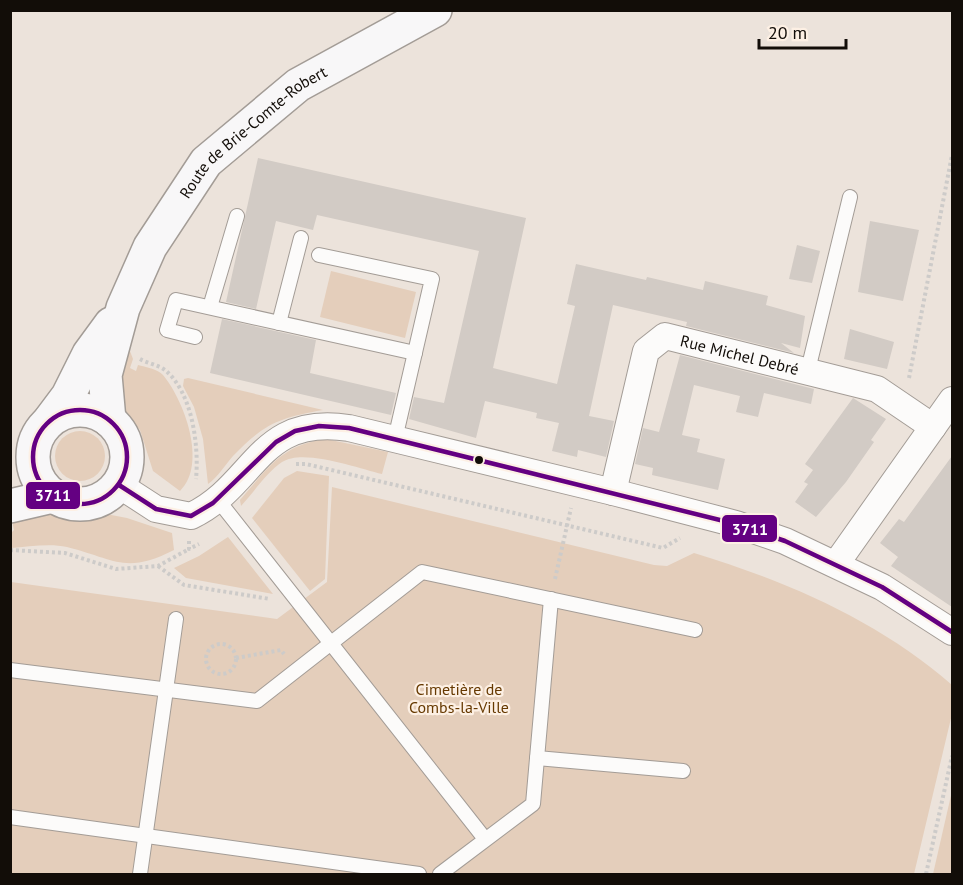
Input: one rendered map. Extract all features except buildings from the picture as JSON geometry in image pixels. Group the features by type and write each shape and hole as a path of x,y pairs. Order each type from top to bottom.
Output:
{"main road":[{"name":"Route de Brie-Comte-Robert","path":"109,420 105,375 123,308 150,247 206,162 298,85 435,10"},
{"name":"Route de Brie-Comte-Robert","path":"50,420 68,396 89,354 123,308"},
{"path":"75,410 92,411 109,420 124,439 128,453 126,470 119,485 105,498 90,504 74,504 53,496 41,484 34,470 34,448 39,433 50,420 75,410"},
{"path":"10,481 34,457"},
{"path":"10,506 53,496"}],"street":[{"name":"Rue Michel Debré","path":"614,492 646,351 665,336 877,389 933,427"},
{"path":"836,564 952,400"},
{"path":"119,485 156,509 191,516 225,509 268,446 294,430 330,425 614,492 736,524 785,540 882,587 952,632"}],"lane":[{"path":"808,370 850,197"},
{"path":"210,307 237,216"},
{"path":"279,322 301,238"},
{"path":"319,255 432,279 394,439"},
{"path":"195,337 167,330 176,300 415,353"},
{"path":"225,509 485,839"},
{"path":"10,670 257,701 422,572 695,630"},
{"path":"440,874 532,804 551,599"},
{"path":"140,874 176,619"},
{"path":"537,758 683,771"},
{"path":"10,817 419,874"}],"path":[{"path":"904,406 952,155"},
{"path":"137,349 140,360 164,370 174,382 189,410 199,454 189,549"},
{"path":"290,464 306,464 663,548 688,535"},
{"path":"551,599 577,484"},
{"path":"10,550 64,553 116,569 158,566 212,537 225,509"},
{"path":"158,566 184,585 275,600 295,598"},
{"path":"223,644 230,646 236,658 233,668 222,673 210,669 207,662 210,649 223,644"},
{"path":"236,658 281,650 297,669"},
{"path":"926,874 952,756"}],"green space":[{"path":"331,271 416,292 405,338 320,317"},
{"path":"128,346 133,359 130,368 136,371 138,365 161,373 171,386 185,416 190,432 192,465 188,479 180,491 153,471 140,430 121,409 114,390"},
{"path":"188,378 323,410 284,419 264,429 244,445 208,484 203,439 194,407 183,386 184,379"},
{"path":"75,431 85,431 98,438 105,451 105,461 98,474 85,481 75,481 66,477 59,470 55,461 55,451 59,442 66,435"},
{"path":"326,439 388,452 382,474 331,460 291,458 271,471 241,506 240,500 268,468 286,452"},
{"path":"297,471 329,476 325,579 310,591 252,518 284,478"},
{"name":"Cimetière de Combs-la-Ville","path":"332,487 654,565 667,566 694,553 797,590 863,622 894,641 952,685 952,714 914,874 11,874 11,582 277,619 327,582"},
{"path":"37,509 72,518 90,519 106,514 127,518 172,533 174,550 157,558 131,563 109,560 60,546 11,548 11,533 14,530 11,516"},
{"path":"228,537 273,594 186,578 174,568 199,556"},
{"path":"952,791 952,874 933,874"}],"transit line":[{"name":"3711","path":"80,410 98,414 113,424 123,439 127,457 123,475 113,490 98,500 80,504 62,500 47,490 37,475 33,457 37,439 47,424 62,414 80,410"},
{"name":"3711","path":"119,485 156,509 191,516 213,503 276,442 295,431 319,426 349,428 736,524 785,541 882,587 952,632"}]}
